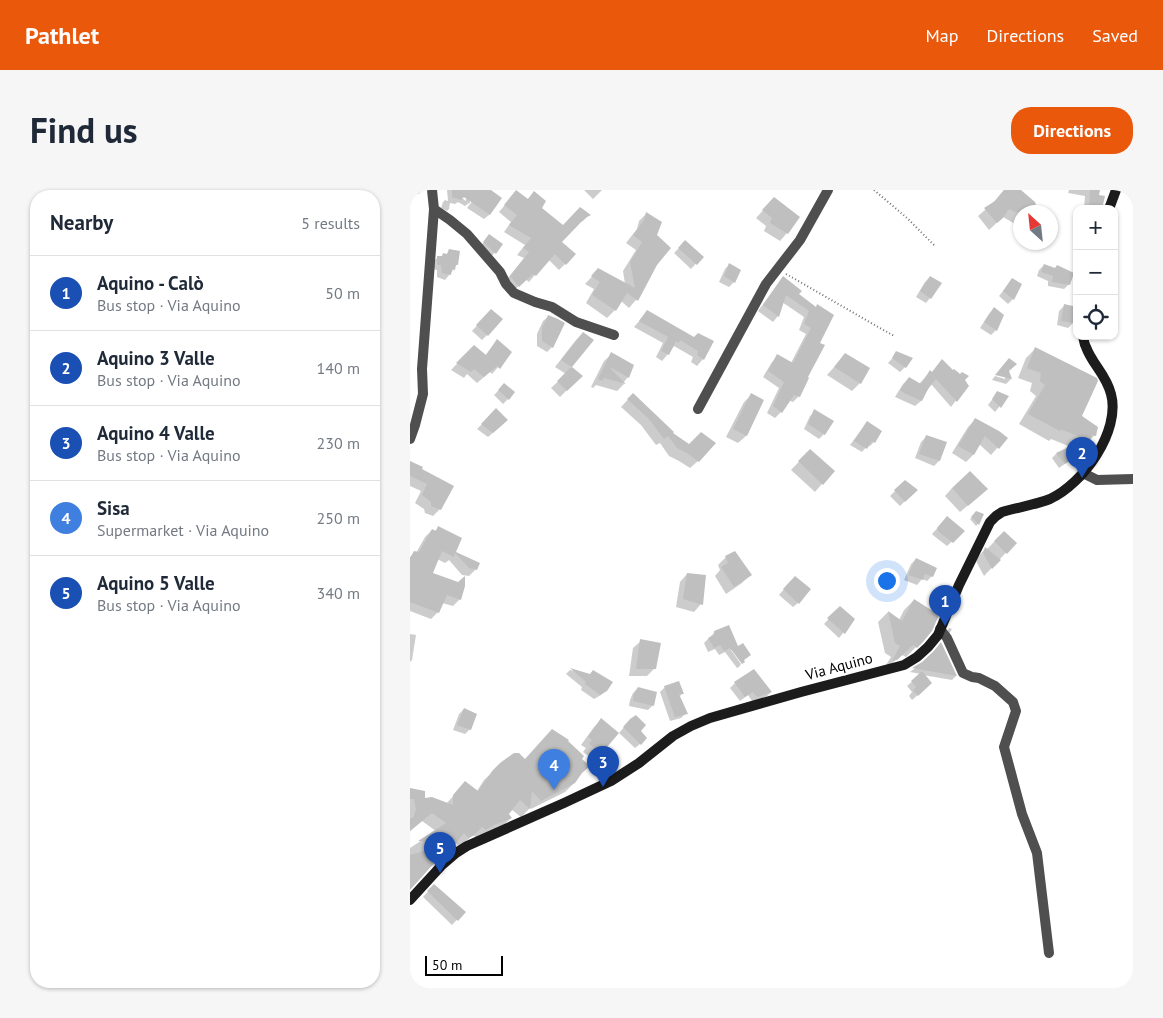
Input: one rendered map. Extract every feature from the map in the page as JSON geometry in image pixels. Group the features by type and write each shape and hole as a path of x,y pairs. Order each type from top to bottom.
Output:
{"street":[{"path":"410,438 423,394 422,369 434,209 432,190"},
{"path":"698,409 766,284 800,240 828,190"},
{"path":"1110,205 1116,190"},
{"path":"434,209 467,234 500,272 506,284 514,293 552,307 576,322 614,335"},
{"name":"Via Aquino","path":"410,900 442,865 467,846 611,781 639,763 673,736 691,726 710,718 783,697 904,665 917,657 938,635 990,522 1002,512 1051,498 1074,483 1097,454 1108,433 1113,405 1112,394 1108,382 1085,347 1084,340"},
{"path":"1083,473 1096,480 1133,479"},
{"path":"940,629 947,638 963,673 995,686 1013,702 1016,711 1004,747 1022,814 1037,853 1049,953"}],"path":[{"path":"874,190 907,218 934,245"},
{"path":"777,270 894,336"}],"building":[{"path":"452,190 491,190 502,198 490,215 464,197 461,200 452,197"},
{"path":"516,190 528,199 534,191 546,201 542,208 563,225 580,207 591,215 585,218 562,242 576,254 566,265 555,254 536,276 533,274 519,287 510,276 529,252 523,248 531,238 509,225 517,215 504,205"},
{"path":"1004,190 1021,190 1036,205 1013,205 1013,211 1009,209 997,223 984,208 995,201"},
{"path":"1090,190 1100,190 1099,195 1105,196 1103,205 1089,205"},
{"path":"774,197 800,217 788,234 770,223 772,218 762,210"},
{"path":"646,212 662,222 657,235 671,248 657,265 638,301 627,293 616,311 592,295 600,282 591,276 598,268 635,288 630,262 642,242 633,235 644,220"},
{"path":"489,234 503,244 496,254 483,242"},
{"path":"685,240 704,257 697,265 678,248"},
{"path":"449,249 460,251 458,265 456,265 455,270 452,269 451,275 442,273 441,265 437,265 437,256 442,256 443,253 447,254"},
{"path":"729,263 741,270 735,283 724,276"},
{"path":"1044,264 1055,268 1057,265 1073,273 1073,276 1070,285 1052,282 1053,276 1041,272"},
{"path":"783,276 802,291 799,294 816,307 817,304 834,315 820,343 825,345 800,397 794,395 782,413 773,406 784,382 768,371 777,354 793,363 811,328 804,324 809,311 786,295 779,317 763,305"},
{"path":"930,276 942,283 931,299 920,291"},
{"path":"1012,278 1022,284 1014,300 1003,291"},
{"path":"1064,304 1073,306 1073,323 1061,321"},
{"path":"994,307 1004,315 997,331 984,322"},
{"path":"491,309 503,319 488,336 476,325"},
{"path":"647,310 694,337 698,333 714,341 704,360 697,355 698,351 680,340 679,343 676,341 669,355 661,351 668,337 639,321"},
{"path":"548,315 565,323 553,348 542,341 542,328"},
{"path":"583,332 594,340 572,367 583,376 567,391 557,381 571,367 561,360"},
{"path":"497,339 512,352 500,369 497,366 484,377 474,369 471,372 456,363 474,345 486,355"},
{"path":"1035,347 1097,378 1098,381 1082,416 1098,427 1096,436 1092,435 1090,441 1060,429 1060,431 1028,414 1045,385 1040,381 1041,373 1027,368"},
{"path":"896,351 913,358 906,368 892,358"},
{"path":"611,352 634,365 629,378 611,369 626,384 604,378 602,381 598,379"},
{"path":"845,353 870,368 861,384 834,367"},
{"path":"1009,358 1017,364 1009,371 1012,379 995,375"},
{"path":"942,359 953,370 969,376 965,380 969,386 957,402 936,379 922,401 900,390 909,377 921,384 930,370 932,372"},
{"path":"504,383 515,392 509,400 498,390"},
{"path":"997,391 1009,396 1001,408 992,399"},
{"path":"633,393 673,433 689,444 701,432 716,443 699,462 677,448 668,436 664,439 648,418 627,399"},
{"path":"751,393 764,400 747,436 733,429"},
{"path":"496,408 508,420 493,433 481,424"},
{"path":"814,409 834,421 825,435 808,424"},
{"path":"975,418 1008,438 999,449 985,436 974,455 958,446"},
{"path":"867,421 882,431 875,443 872,441 867,449 854,441"},
{"path":"926,435 947,442 940,461 919,454"},
{"path":"1075,444 1083,452 1065,464 1056,453"},
{"path":"810,449 835,471 823,485 798,461"},
{"path":"410,461 454,486 441,510 431,506 431,502 422,495 427,484 410,476"},
{"path":"970,471 988,489 968,506 952,488"},
{"path":"905,480 918,490 905,502 894,490"},
{"path":"976,511 984,514 979,525 971,517"},
{"path":"947,516 965,531 953,543 939,532 937,528"},
{"path":"438,526 462,538 456,552 480,563 477,570 469,568 455,553 454,557 442,551 433,573 458,582 465,576 465,586 461,600 447,595 439,613 410,602 410,558 414,551 419,552 432,529 436,531"},
{"path":"1004,531 1017,543 1007,554 994,541"},
{"path":"985,547 1001,560 992,569 983,553"},
{"path":"735,551 752,575 734,587 721,567 728,563 725,556"},
{"path":"916,558 937,568 933,577 925,574 923,580 908,575"},
{"path":"687,573 706,575 703,605 683,599"},
{"path":"795,576 811,589 799,604 783,589"},
{"path":"914,599 939,615 932,631 917,648 913,645 897,660 892,661 900,646 895,643 888,611 902,621"},
{"path":"840,606 855,619 845,634 827,618"},
{"path":"729,625 738,646 743,643 751,655 742,664 730,648 724,651 720,645 714,648 708,638 714,635 714,631"},
{"path":"640,639 661,643 656,669 636,669"},
{"path":"941,642 957,676 912,668 922,662"},
{"path":"570,668 590,674 593,670 613,682 607,691 600,695 585,684 586,682"},
{"path":"754,669 772,692 757,697 753,692 745,697 734,682"},
{"path":"922,671 932,683 918,696 913,690 916,687 911,681"},
{"path":"679,681 684,694 679,694 688,714 675,717 664,686"},
{"path":"638,687 657,692 654,706 633,701"},
{"path":"464,708 477,714 471,730 457,725"},
{"path":"636,715 646,725 641,731 647,738 641,745 623,727"},
{"path":"601,718 619,733 602,753 589,744 592,740 588,737"},
{"path":"552,729 569,740 584,756 582,759 590,766 575,783 541,801 532,791 530,809 520,800 509,814 512,818 486,830 482,827 473,836 468,838 464,833 452,848 437,860 410,890 410,855 452,843 418,841 446,823 432,813 410,831 410,818 413,818 416,810 414,799 410,799 410,788 425,791 425,798 432,797 453,805 453,795 465,781 478,791 500,763 514,753 519,753 525,759"},
{"path":"434,884 466,912 458,921 427,891"}],"place":[{"name":"Aquino 3 Valle","path":"1082,478"},
{"name":"Aquino - Calò","path":"945,626"},
{"name":"Aquino 4 Valle","path":"603,787"},
{"name":"Sisa","path":"554,790"},
{"name":"Aquino 5 Valle","path":"440,873"}]}
